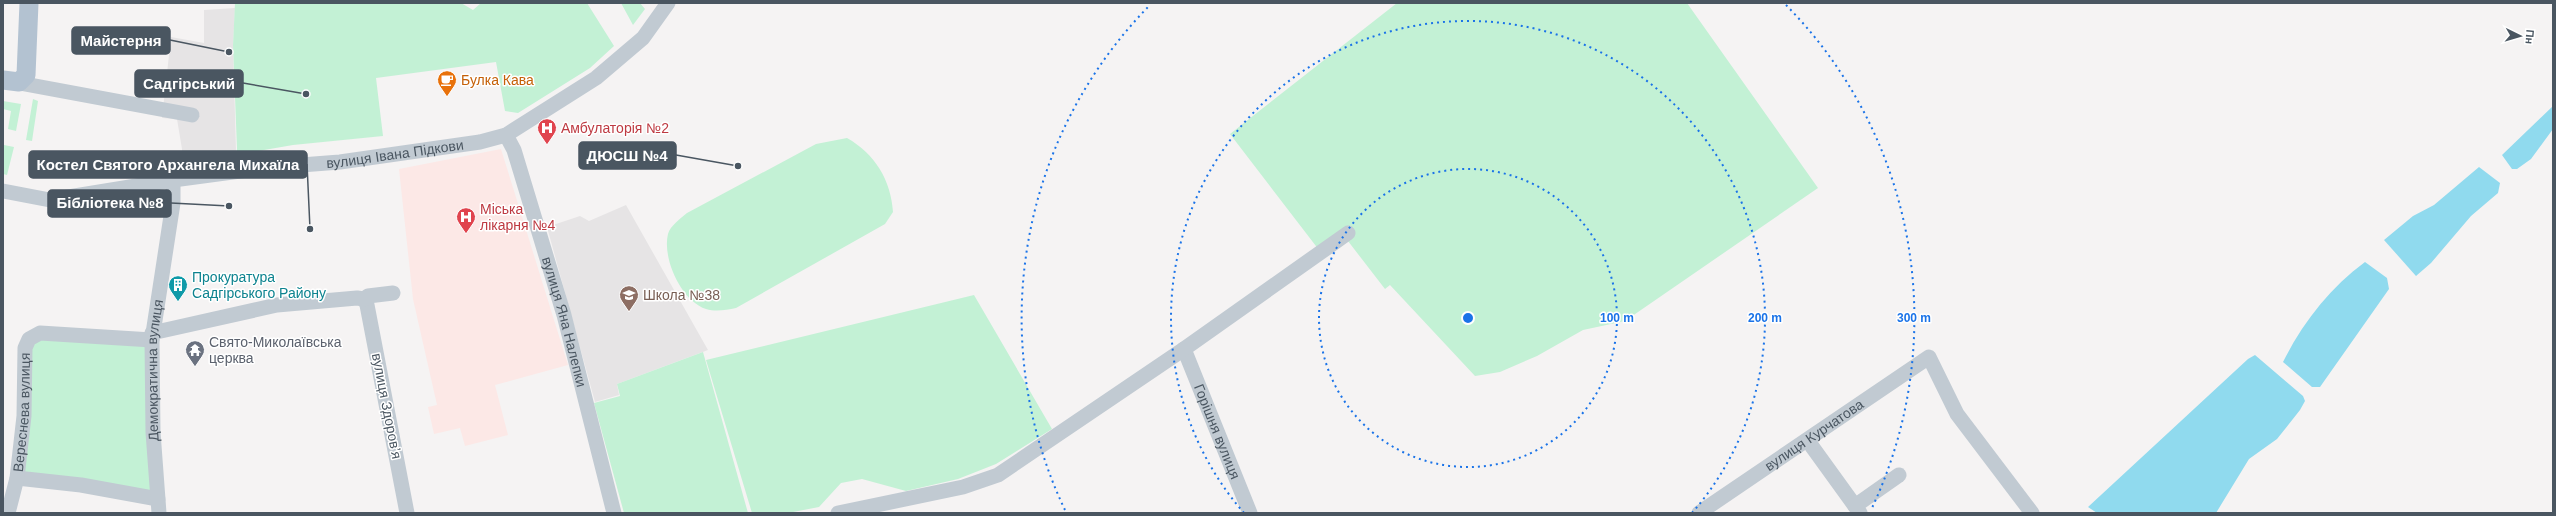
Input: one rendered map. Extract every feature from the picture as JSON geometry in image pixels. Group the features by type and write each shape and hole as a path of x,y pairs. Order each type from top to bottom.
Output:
{"main road":[{"path":"9,81 23,79 26,75 29,3"}],"street":[{"name":"вулиця Івана Підкови","path":"3,191 50,200 173,180 453,147 506,135 596,78 643,38 668,3"},
{"path":"9,81 192,115"},
{"name":"вулиця Яна Налепки","path":"506,135 514,150 564,315 614,513"},
{"name":"Демократична вулиця","path":"158,506 152,336 173,203 173,180"},
{"path":"838,513 963,488 998,475 1184,349 1348,233"},
{"name":"Вереснева вулиця","path":"8,513 17,478 24,416 25,348 29,339 40,333 152,336 277,306 357,298 364,299 368,296 393,293"},
{"name":"вулиця Здоровʼя","path":"364,299 367,305 407,513"},
{"name":"Горішня вулиця","path":"1184,349 1250,513"},
{"name":"вулиця Курчатова","path":"1706,511 1929,357 1957,414 2032,513"},
{"path":"1808,441 1857,509 1899,475"},
{"path":"17,478 81,485 158,506"}],"shaded area":[{"path":"235,8 233,45 236,151 232,151 227,158 182,168 182,149 177,119 162,118 171,37 204,43 204,10"},
{"name":"Міська лікарня №4","path":"501,149 568,365 495,385 508,435 465,446 460,428 434,434 428,407 437,405 413,299 399,169"},
{"name":"Школа №38","path":"626,205 708,350 617,384 619,395 595,402 547,227 580,216 589,221"}],"green space":[{"path":"235,3 461,3 473,10 481,3 587,3 614,46 590,68 518,113 505,111 496,62 376,78 383,136 293,145 236,155 233,45"},
{"path":"621,3 640,3 645,9 633,25"},
{"path":"1397,3 1687,3 1818,188 1625,321 1583,330 1537,356 1500,372 1475,376 1390,285 1385,289 1341,232 1319,250 1230,134"},
{"path":"33,99 38,101 32,141 26,140"},
{"path":"3,101 21,104 16,131 8,129 11,111 3,109"},
{"path":"847,138 866,152 880,169 885,179 892,200 893,212 885,224 736,308 710,310 697,304 689,297 675,278 668,255 668,234 676,222 687,213 816,144"},
{"path":"4,145 14,147 7,175 3,174"},
{"path":"974,295 1052,429 996,464 958,479 906,491 862,479 841,483 819,507 788,513 752,513 706,360"},
{"path":"34,329 149,333 155,502 17,478"},
{"path":"703,352 748,513 624,513 594,403 620,396 617,384"}],"water":[{"path":"2553,106 2553,129 2531,159 2517,169 2512,169 2502,155"},
{"path":"2479,167 2500,183 2498,193 2471,216 2431,263 2416,276 2384,240 2413,216 2434,205"},
{"path":"2365,262 2387,278 2389,289 2320,387 2312,387 2283,362 2299,333 2318,307 2340,283"},
{"path":"2255,355 2303,396 2305,401 2300,410 2277,439 2249,459 2216,513 2097,513 2088,507 2248,359"}],"place":[{"name":"Майстерня","path":"229,52"},
{"name":"Садгірський","path":"306,94"},
{"name":"Булка Кава","path":"447,97"},
{"name":"Амбулаторія №2","path":"547,145"},
{"name":"ДЮСШ №4","path":"738,166"},
{"name":"Бібліотека №8","path":"229,206"},
{"name":"Костел Святого Архангела Михаїла","path":"310,229"},
{"name":"Міська лікарня №4","path":"466,234"},
{"name":"Прокуратура Садгірського Району","path":"178,302"},
{"name":"Школа №38","path":"629,312"},
{"name":"Свято-Миколаївська церква","path":"195,367"}]}
